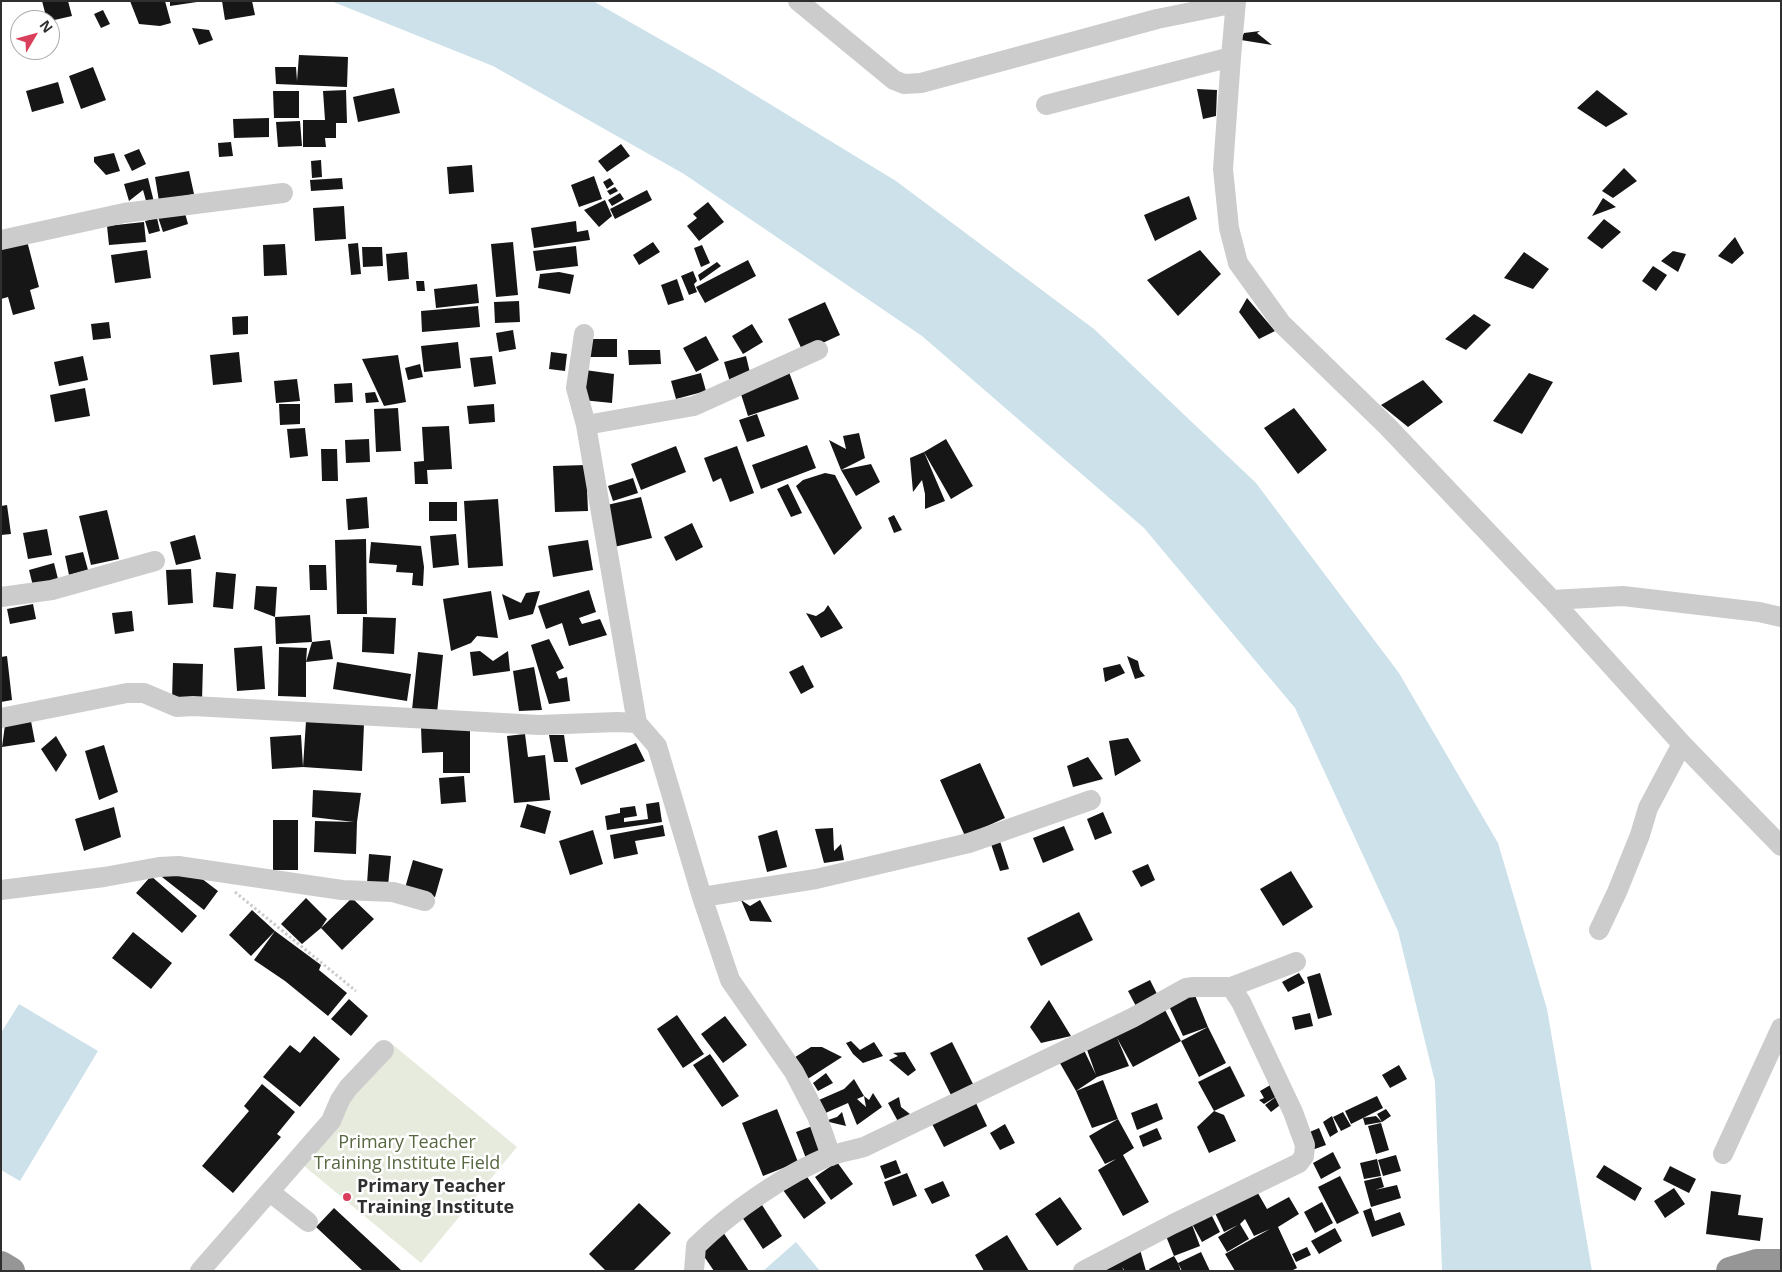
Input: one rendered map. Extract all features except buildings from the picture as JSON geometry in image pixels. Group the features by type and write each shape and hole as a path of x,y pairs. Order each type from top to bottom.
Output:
{"highway":[{"path":"1730,1271 1757,1263 1781,1263"},
{"path":"1,1265 11,1271"}],"street":[{"path":"798,1 894,80 904,84 921,83 1157,20 1236,2 1230,57 1224,169 1229,228 1238,263 1282,324 1388,427 1552,600 1682,744 1781,846"},
{"path":"1046,105 1230,57"},
{"path":"1,240 124,213 284,193"},
{"path":"584,334 576,388 586,425 637,723 657,746 702,897 730,980 794,1072 817,1116 830,1156"},
{"path":"586,425 694,406 818,350"},
{"path":"1,597 52,590 154,561"},
{"path":"1552,600 1623,596 1758,612 1781,617"},
{"path":"1,718 127,693 144,693 177,707 193,706 539,725 637,723"},
{"path":"1599,930 1637,843 1648,808 1682,744"},
{"path":"702,897 816,879 969,843 1091,800"},
{"path":"1,890 104,877 159,867 178,866 342,890 393,892 425,901"},
{"path":"694,1271 696,1246 710,1232 737,1211 790,1176 830,1156 864,1147 1132,1018 1186,988 1194,986 1231,987 1296,962"},
{"path":"1083,1271 1172,1224 1299,1163 1304,1156 1305,1145 1293,1112 1242,1002 1231,987"},
{"path":"1723,1154 1781,1028"},
{"path":"200,1271 331,1121 340,1100 348,1088 384,1050"},
{"path":"270,1192 308,1222"}],"path":[{"path":"207,870 356,991"}],"green space":[{"name":"Primary Teacher Training Institute Field","path":"392,1044 517,1147 421,1263 297,1160"}],"water":[{"path":"331,1 593,1 714,70 896,181 1094,329 1256,483 1399,673 1498,843 1547,1009 1592,1271 1442,1271 1435,1082 1398,931 1295,708 1144,528 922,336 684,174 493,66"},
{"path":"19,1004 98,1051 20,1181 1,1170 1,1033"},
{"path":"796,1242 820,1271 763,1271"}],"place":[{"name":"Primary Teacher Training Institute","path":"347,1197"}]}
